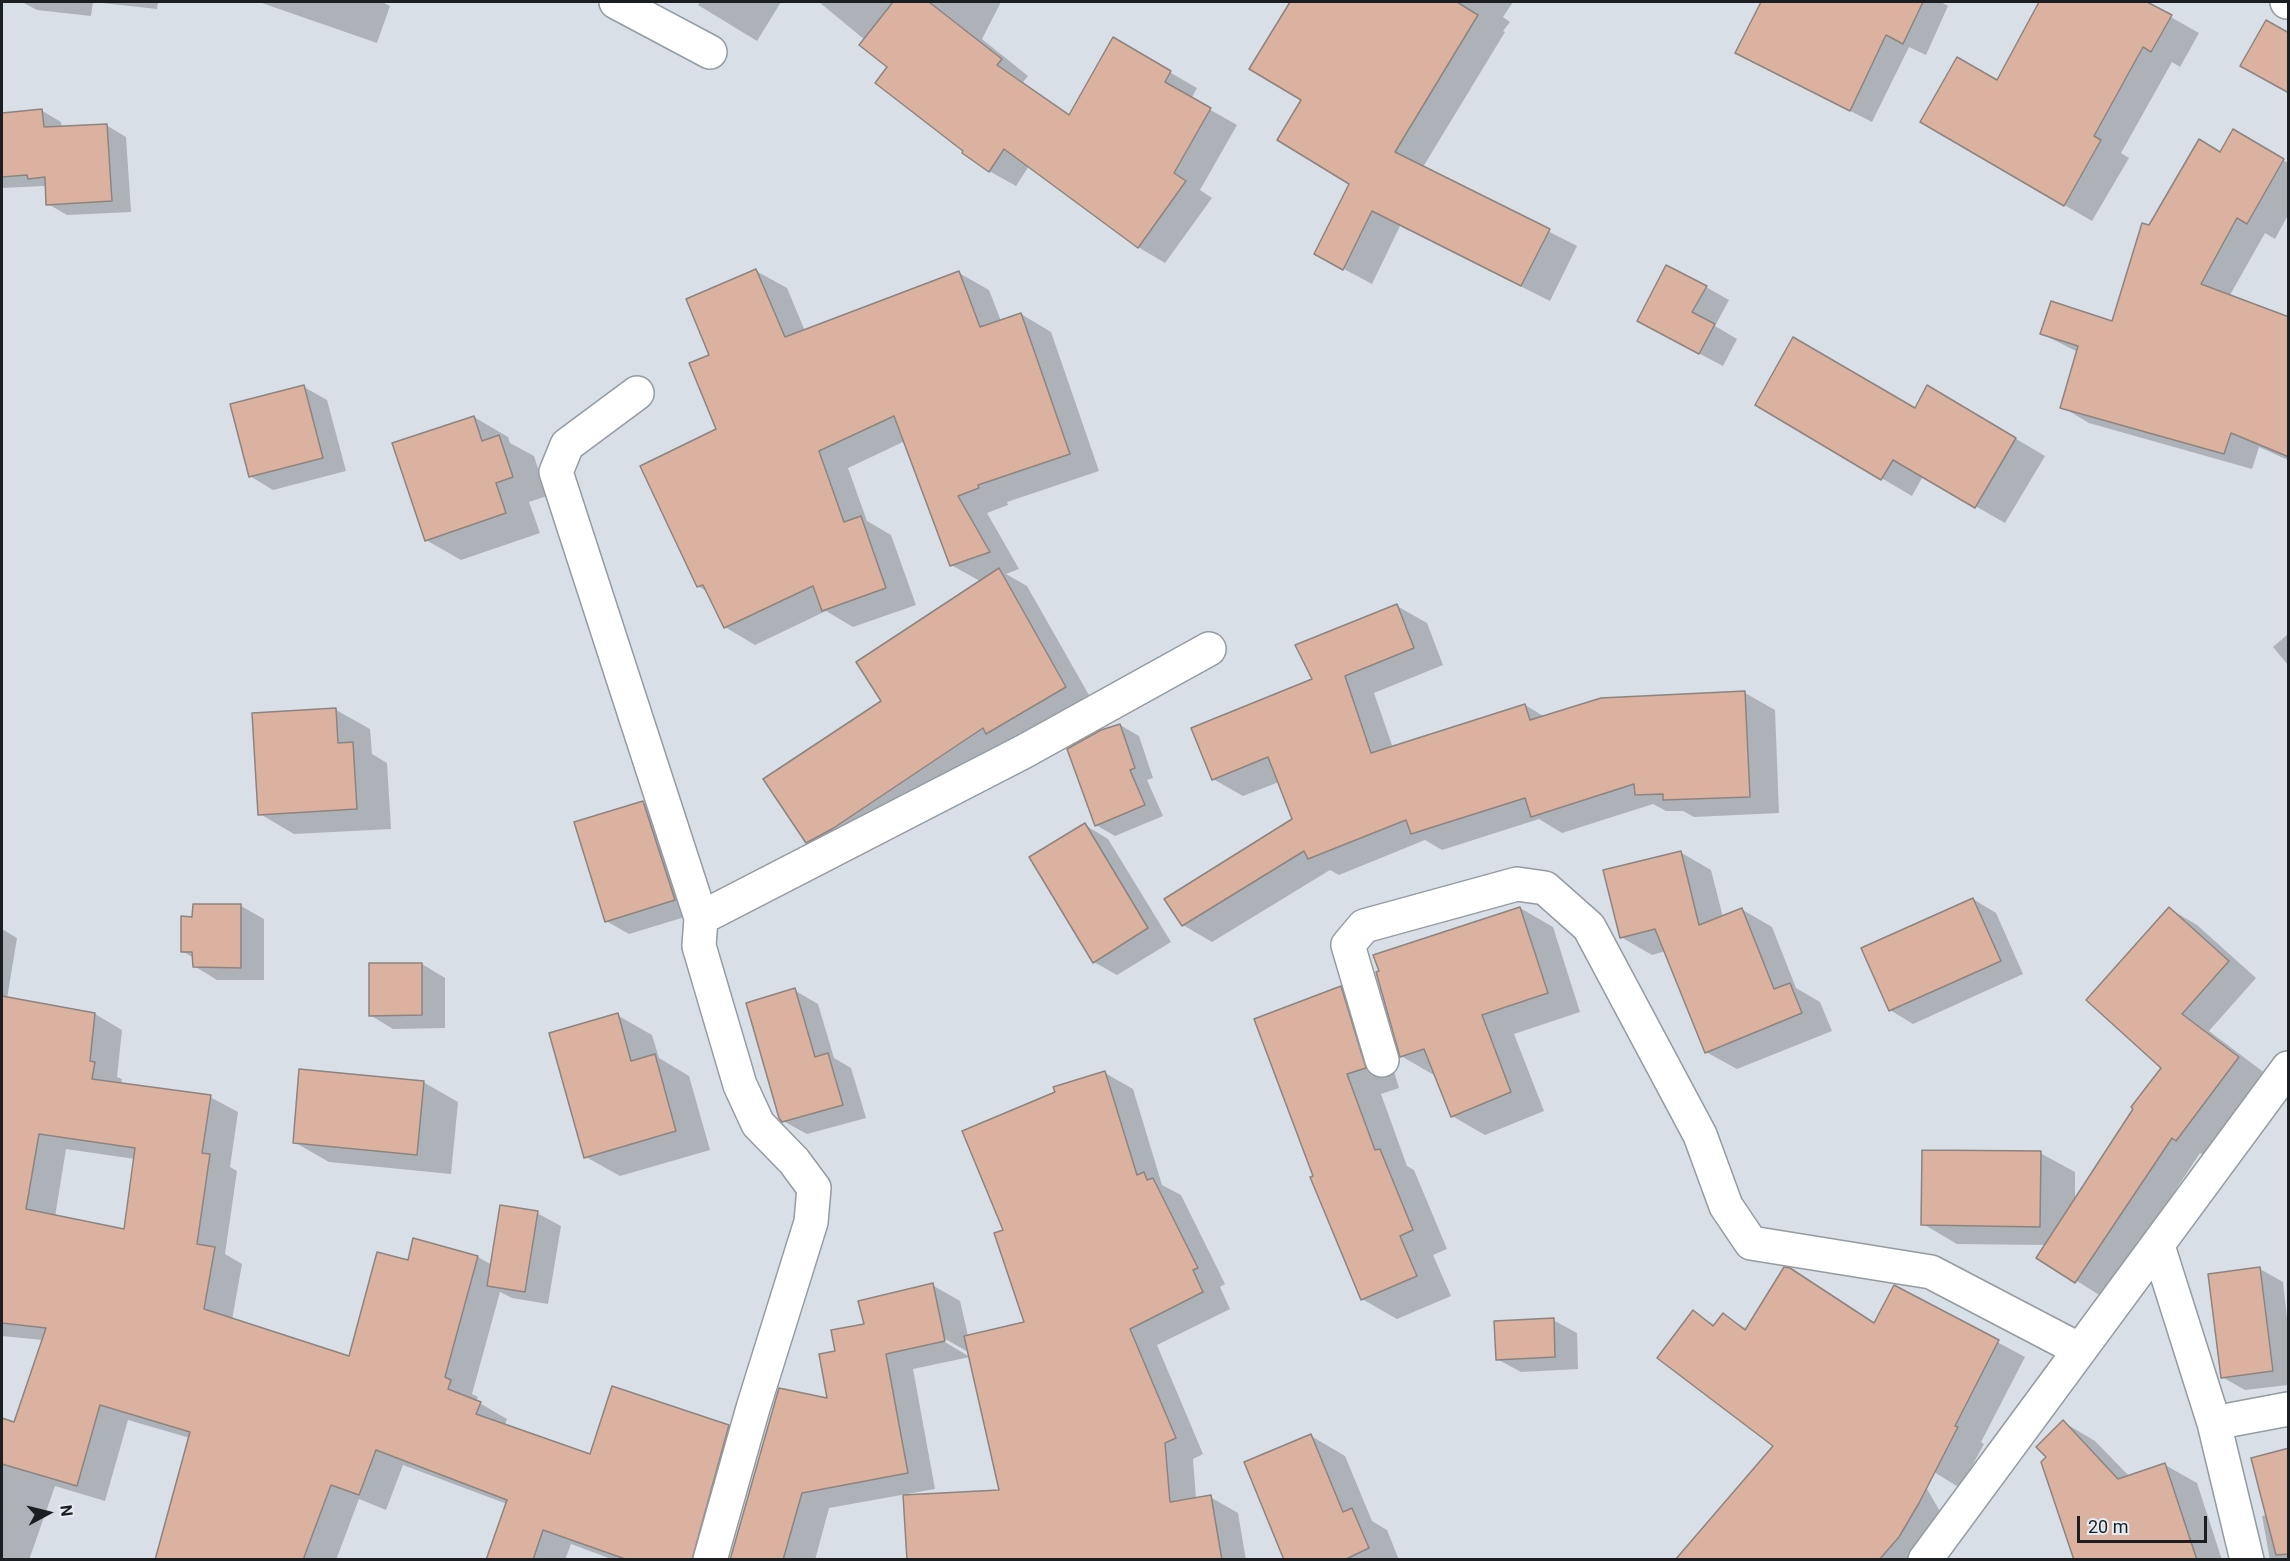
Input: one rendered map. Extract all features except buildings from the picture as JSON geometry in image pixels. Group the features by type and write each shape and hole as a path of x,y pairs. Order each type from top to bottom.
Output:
{"street":[{"path":"616,2 710,52"},
{"path":"637,393 567,445 556,472 701,918 699,946 740,1085 758,1124 794,1161 814,1188 811,1222 753,1408 710,1560"},
{"path":"701,918 1023,752 1209,649"},
{"path":"1382,1060 1348,945 1365,926 1517,884 1545,888 1589,927 1700,1135 1726,1206 1751,1243 1931,1272 2080,1350"},
{"path":"1925,1560 2289,1068"},
{"path":"2158,1246 2214,1423 2247,1560"},
{"path":"2214,1423 2289,1409"}]}
